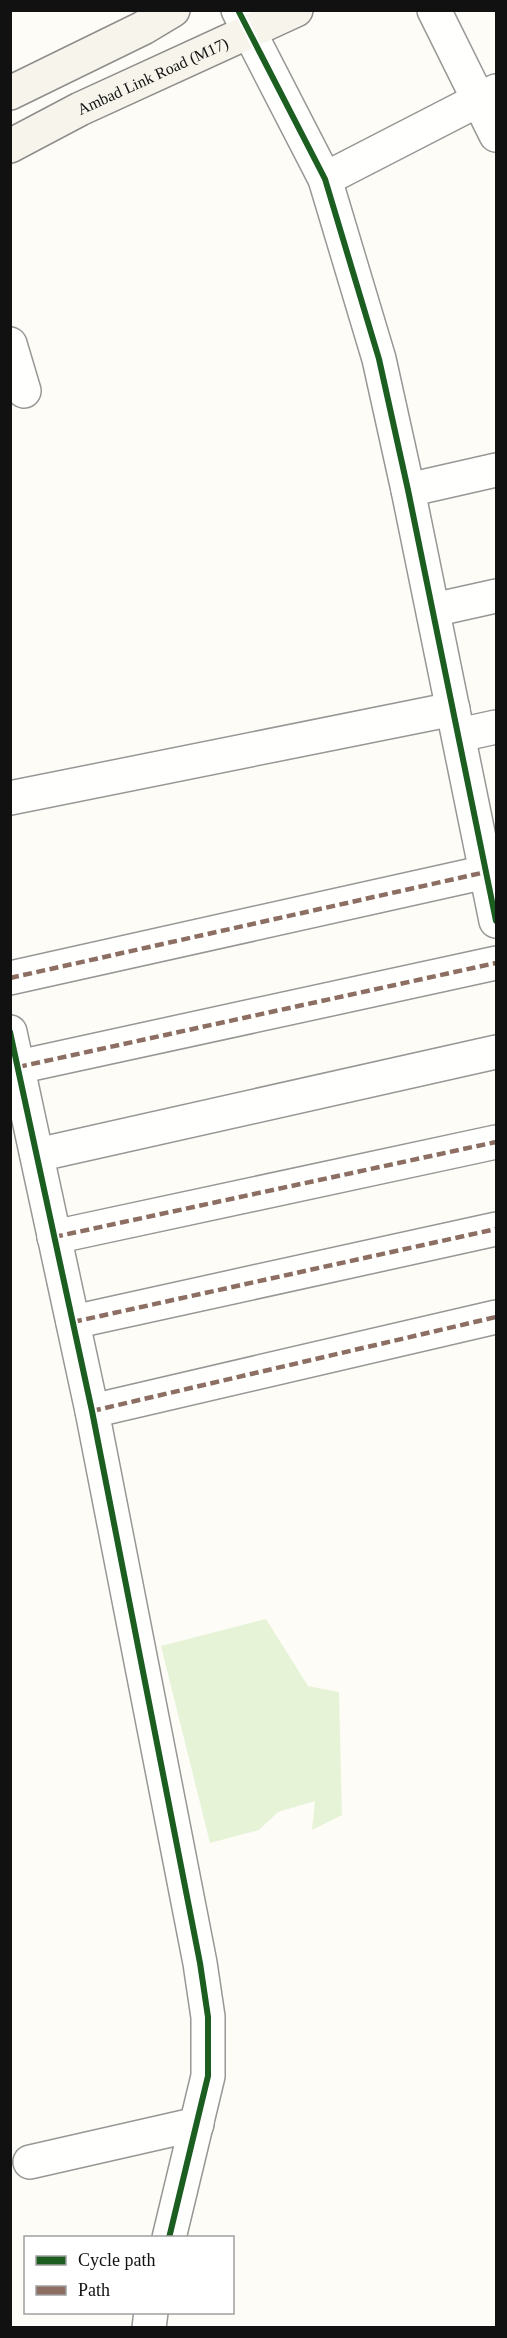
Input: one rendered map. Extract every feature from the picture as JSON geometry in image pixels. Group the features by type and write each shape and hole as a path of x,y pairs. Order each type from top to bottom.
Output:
{"main road":[{"path":"10,93 133,33 173,10"},
{"name":"Ambad Link Road (M17)","path":"10,146 244,21 296,10"}],"street":[{"path":"434,10 488,95 496,135"},
{"path":"244,21 326,179 379,359 496,921"},
{"path":"326,179 488,95"},
{"path":"10,344 24,391"},
{"path":"408,490 496,470"},
{"path":"433,610 496,596"},
{"path":"10,798 456,722 496,727"},
{"path":"10,978 486,872"},
{"path":"18,1067 496,963"},
{"path":"10,1032 92,1411 200,1963 208,2018 208,2076 169,2236"},
{"path":"37,1155 496,1052"},
{"path":"54,1237 496,1142"},
{"path":"73,1322 496,1229"},
{"path":"92,1411 496,1317"},
{"path":"30,2162 197,2124"}],"green space":[{"path":"266,1619 308,1686 339,1692 342,1815 312,1830 315,1801 278,1812 259,1830 210,1843 161,1646"}],"marked path":[{"path":"10,978 486,872"},
{"path":"18,1067 496,963"},
{"path":"54,1237 496,1142"},
{"path":"73,1322 496,1229"},
{"path":"92,1411 496,1317"}],"cycle path":[{"path":"238,10 325,179 379,359 496,921"},
{"path":"10,1032 92,1411 200,1963 208,2017 208,2076 169,2236"}]}
